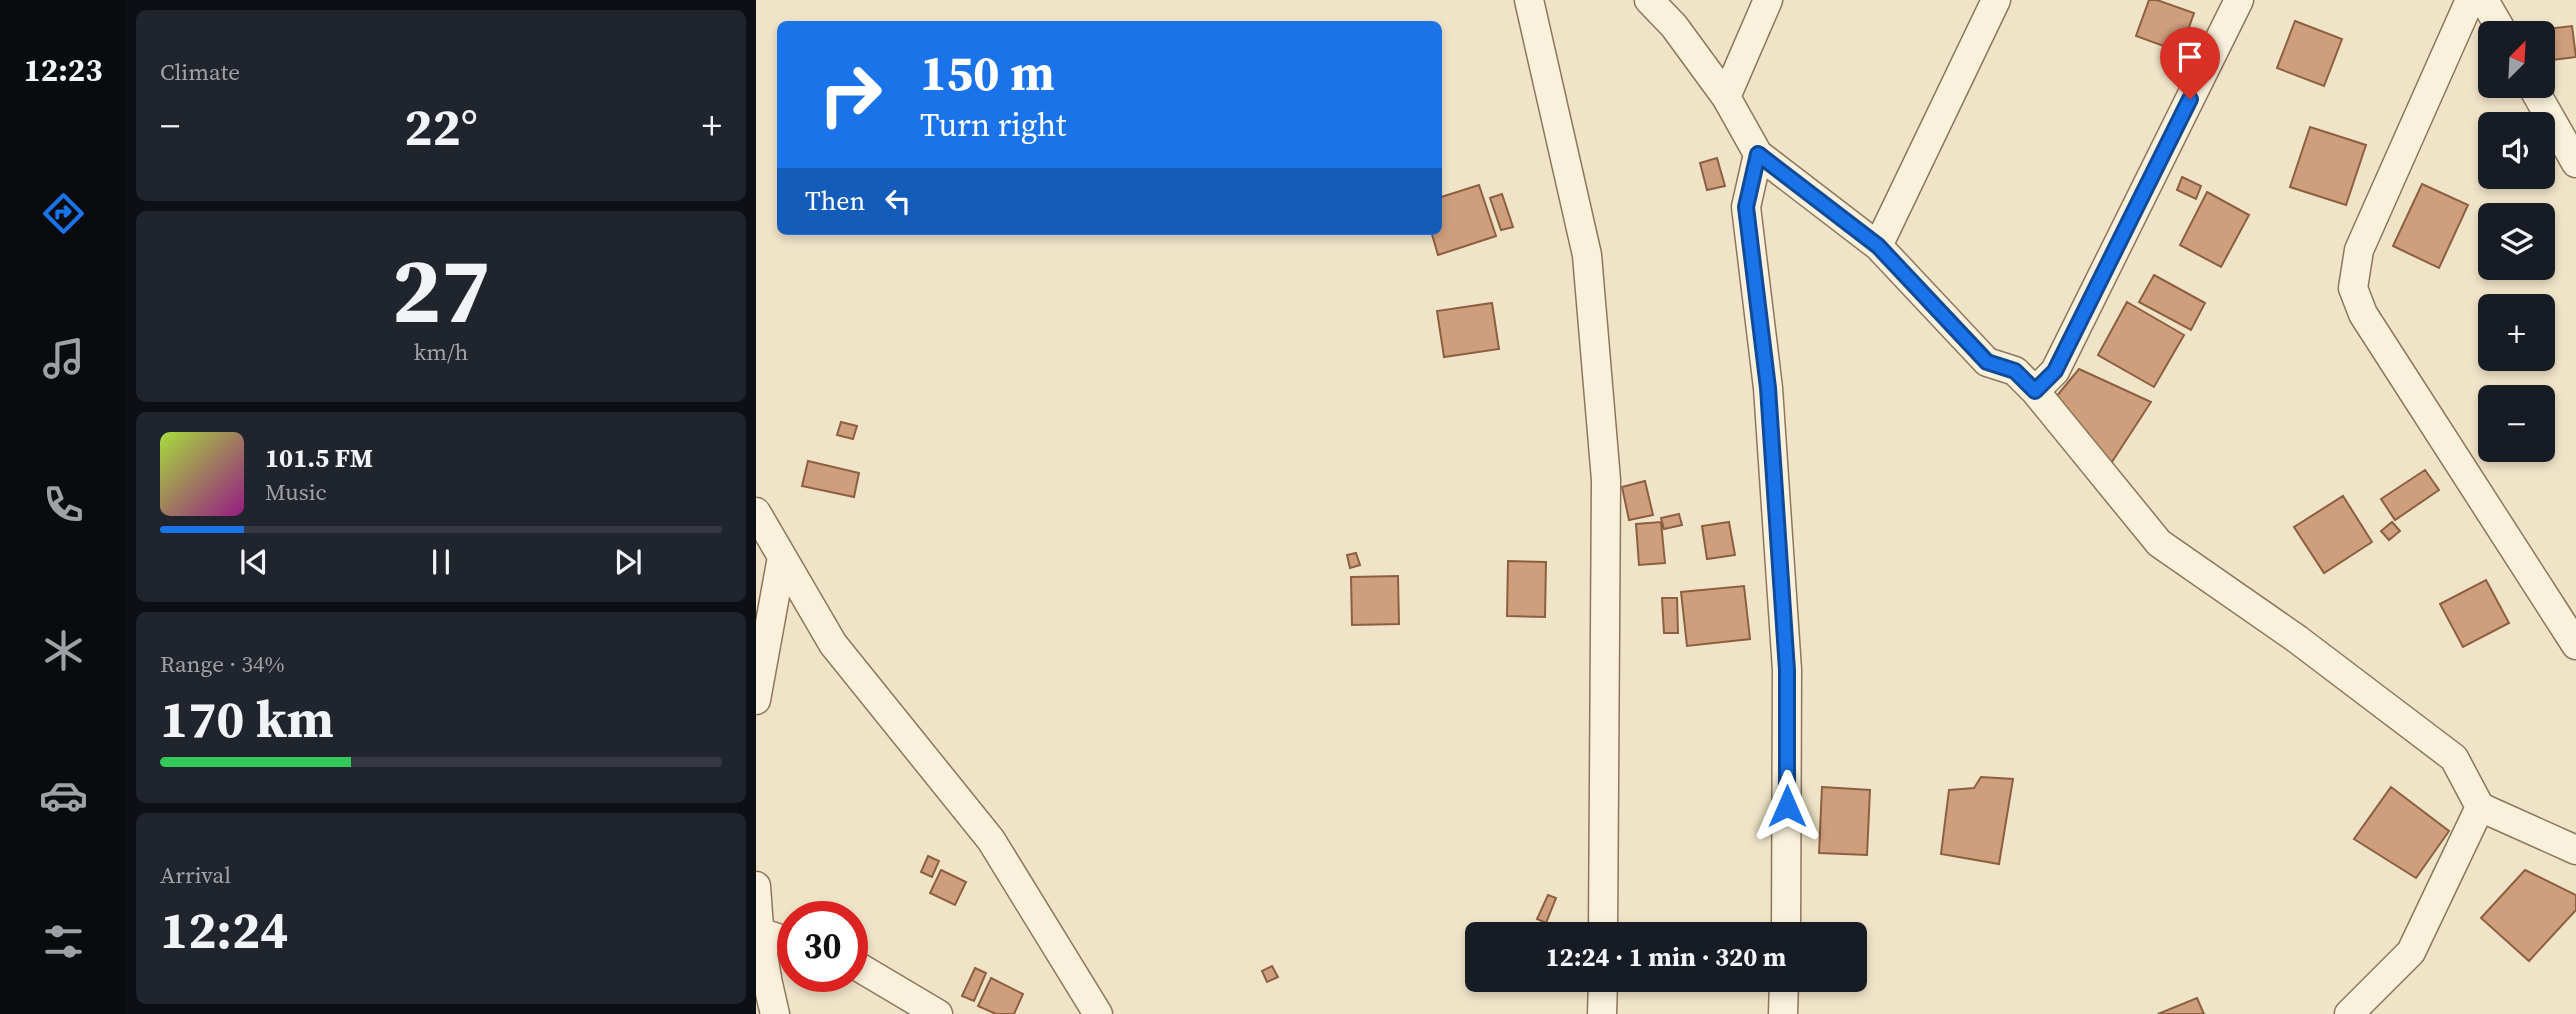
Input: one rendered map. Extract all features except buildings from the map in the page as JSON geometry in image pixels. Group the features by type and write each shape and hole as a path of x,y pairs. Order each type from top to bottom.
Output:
{"street":[{"path":"1529,0 1587,254 1606,480 1603,922"},
{"path":"1649,0 1674,26 1726,97 1758,154 1878,246 1987,362 2015,371 2035,391 2159,543 2297,639 2454,758 2480,807 2576,850"},
{"path":"1726,97 1768,0"},
{"path":"1878,246 1996,0"},
{"path":"2035,391 2055,371 2239,0"},
{"path":"2470,0 2359,250 2353,288 2363,314 2576,645"},
{"path":"2484,0 2496,21"},
{"path":"2539,98 2576,163"},
{"path":"1758,154 1746,207 1768,388 1787,670 1786,922"},
{"path":"756,512 833,645 991,840 1098,1014"},
{"path":"756,700 782,558"},
{"path":"2349,1014 2411,952 2480,807"},
{"path":"756,886 758,932 775,1014"},
{"path":"758,932 777,938"},
{"path":"868,972 938,1014"},
{"path":"1602,1014 1603,992"},
{"path":"1783,1014 1784,992"}],"route":[{"path":"1787,806 1787,670 1768,388 1746,207 1758,154 1878,246 1987,362 2015,371 2035,391 2055,371 2190,99"}]}
